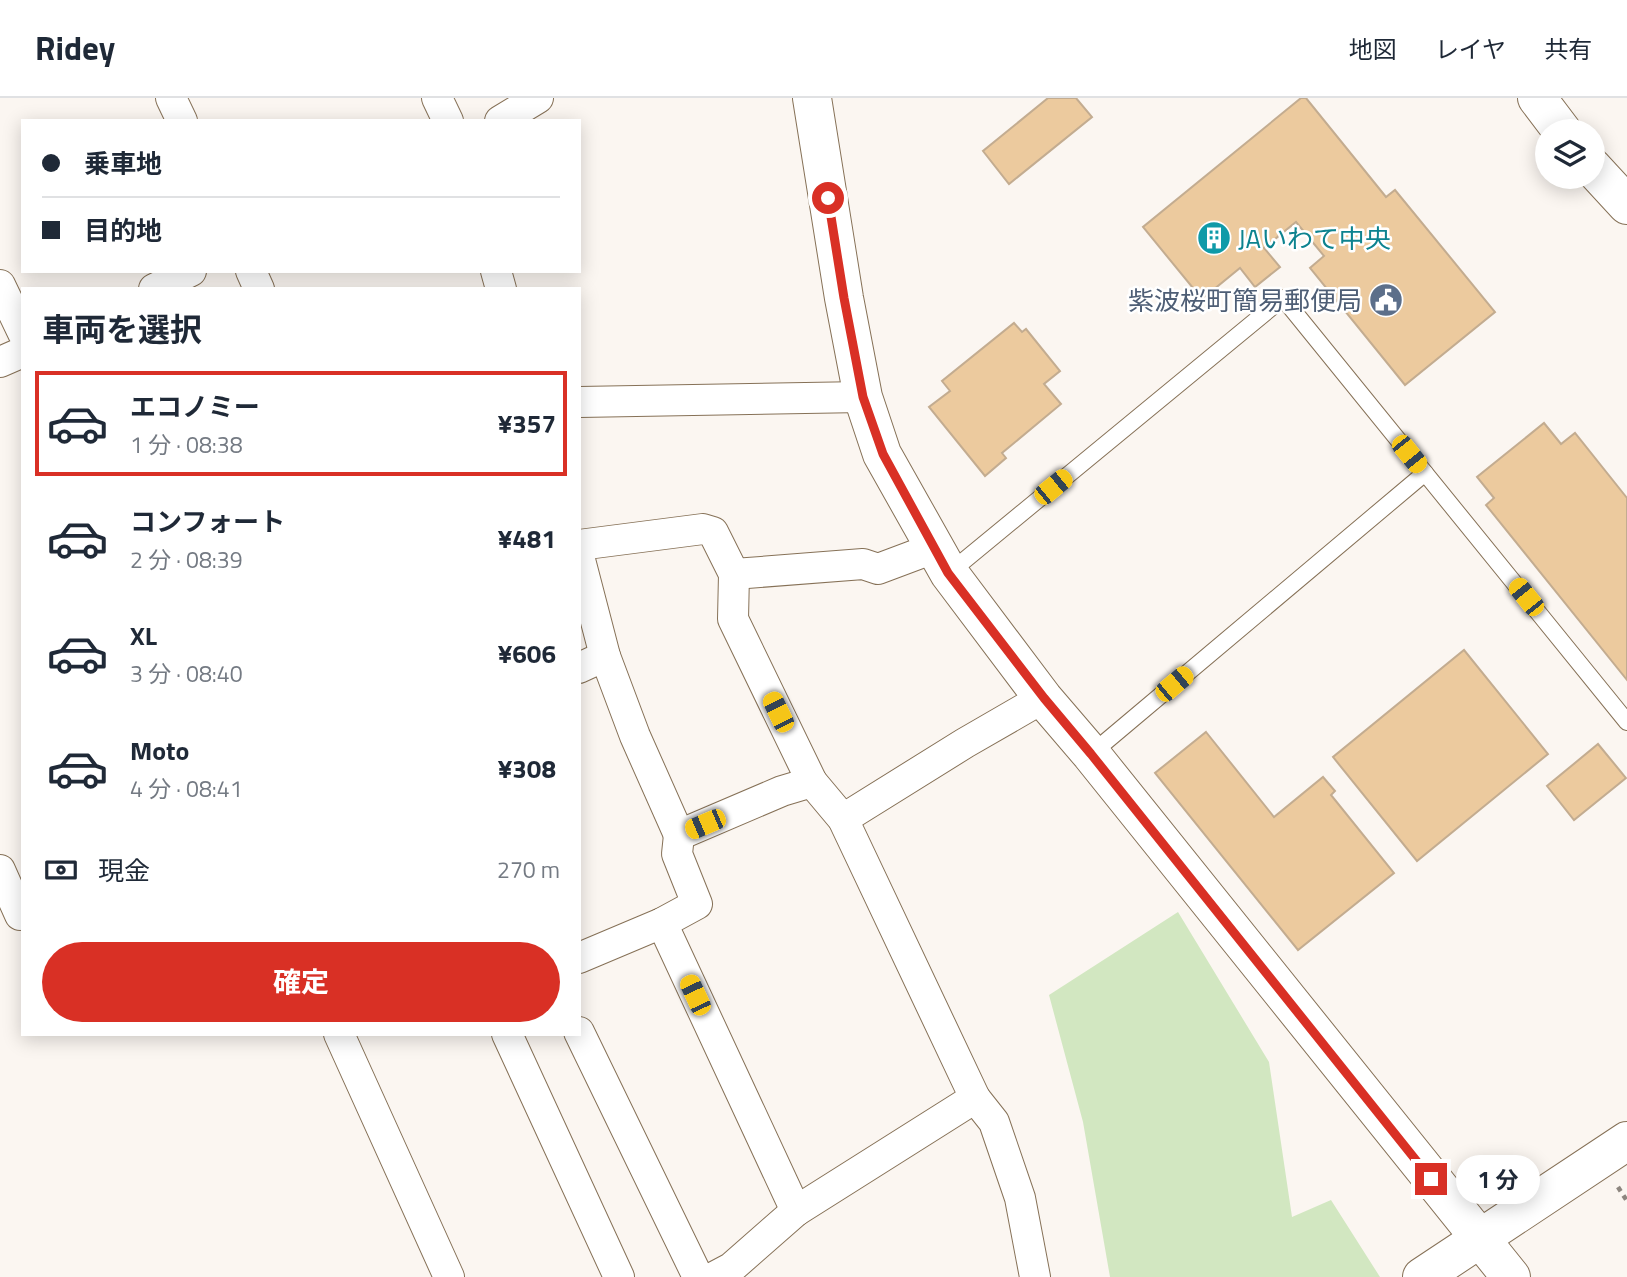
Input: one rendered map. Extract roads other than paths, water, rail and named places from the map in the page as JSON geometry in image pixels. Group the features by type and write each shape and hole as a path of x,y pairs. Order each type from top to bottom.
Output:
{"street":[{"path":"171,98 181,119"},
{"path":"437,98 447,119"},
{"path":"503,119 538,98"},
{"path":"813,98 844,298 863,397 883,454 941,560 1044,698 1511,1277"},
{"path":"1538,98 1553,119"},
{"path":"1605,181 1627,205"},
{"path":"158,287 187,273"},
{"path":"0,285 21,329"},
{"path":"0,362 21,353"},
{"path":"581,402 863,397"},
{"path":"581,545 703,529 713,532 734,574 733,619 811,782 843,819 975,1098 994,1122 1020,1198 1035,1277"},
{"path":"734,574 863,564 878,569 941,560"},
{"path":"581,572 592,662 635,736 679,835 677,854 697,904 662,923 581,957"},
{"path":"843,819 965,743 1044,698"},
{"path":"679,835 782,791 811,782"},
{"path":"0,870 14,918"},
{"path":"662,923 796,1211"},
{"path":"340,1036 449,1277"},
{"path":"508,1036 619,1277"},
{"path":"581,1036 698,1277"},
{"path":"726,1274 796,1211 975,1098"},
{"path":"1422,1277 1627,1142"}],"lane":[{"path":"941,560 1283,298 1627,722"},
{"path":"1091,754 1425,473"}],"place":[{"name":"JAいわて中央","path":"1214,238"},
{"name":"紫波桜町簡易郵便局","path":"1386,300"}]}
